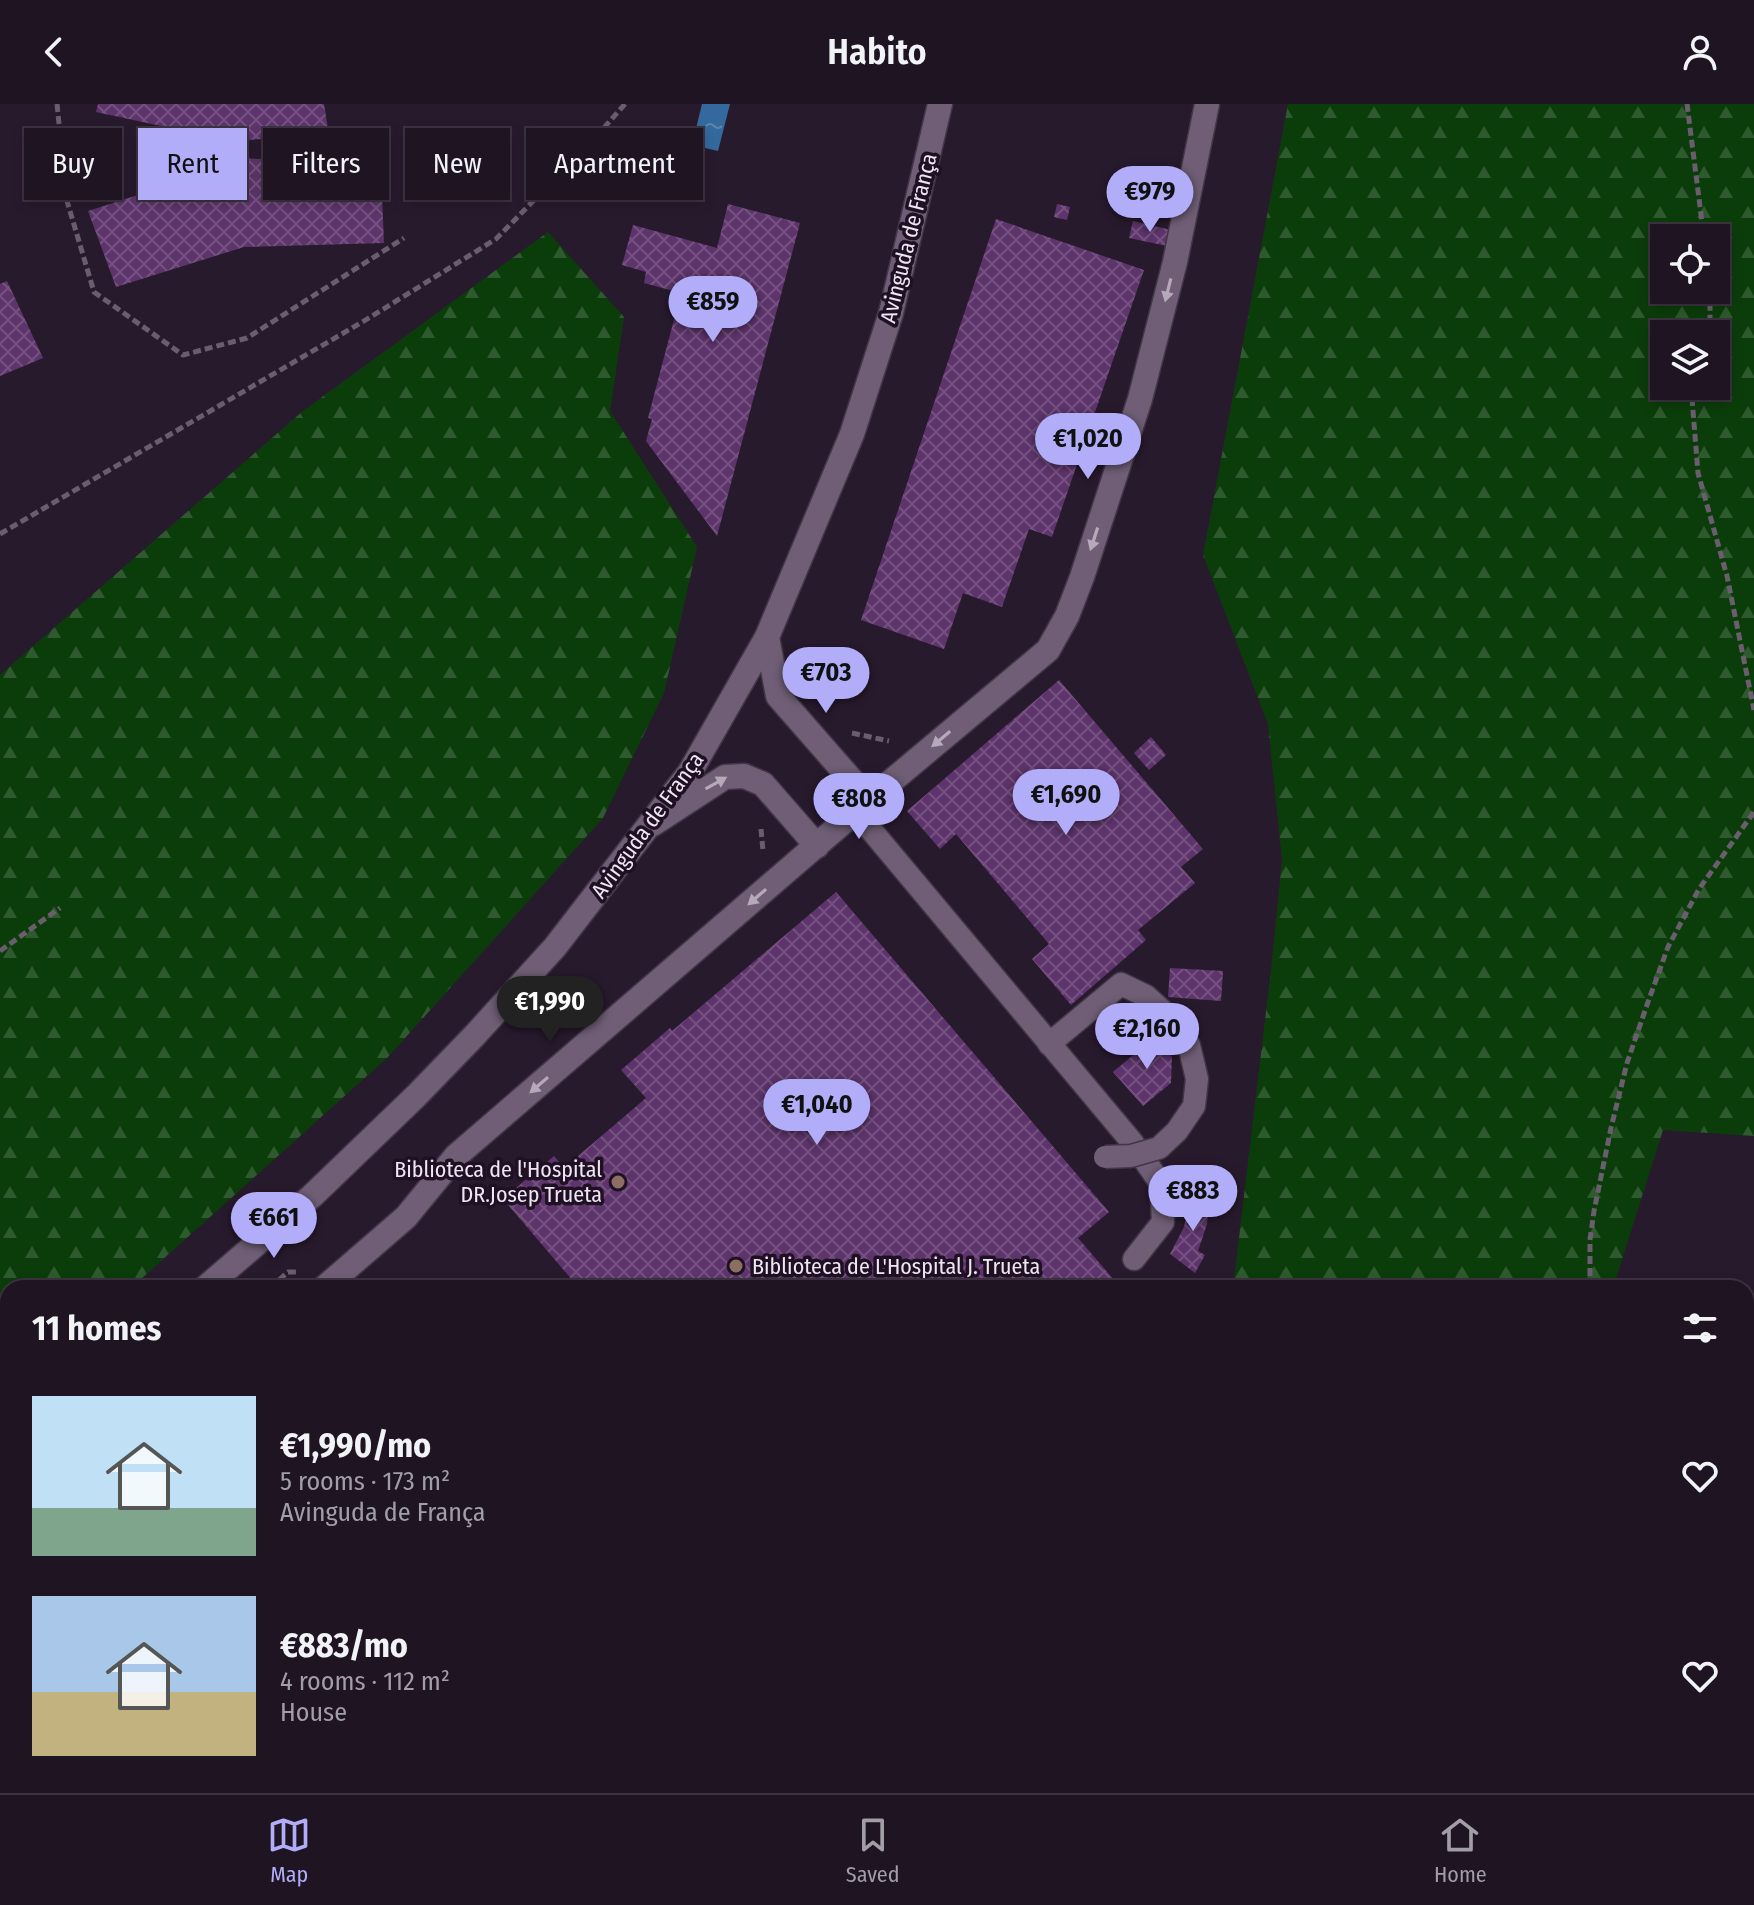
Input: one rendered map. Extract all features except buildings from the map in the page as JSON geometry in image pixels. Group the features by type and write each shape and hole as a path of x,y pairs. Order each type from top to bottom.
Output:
{"street":[{"name":"Avinguda de França","path":"214,1280 312,1196 475,1035 555,947 690,772 767,637 852,434 891,313 940,104"},
{"path":"318,1280 406,1217 456,1156 1048,650 1067,616 1140,399 1175,262 1207,104"},
{"path":"767,637 778,696 825,750 862,806"},
{"path":"651,825 725,777 744,776 763,784 817,846"}],"lane":[{"path":"862,806 1049,1044 1132,1142 1161,1184 1163,1222 1134,1259"},
{"path":"1049,1044 1121,984 1146,996 1168,1016 1189,1045 1197,1079 1194,1106 1177,1131 1159,1148 1131,1156 1105,1157"}],"path":[{"path":"57,104 67,201 94,292 183,355 247,338 404,238"},
{"path":"0,534 351,329 496,239 625,104"},
{"path":"1687,104 1702,224"},
{"path":"1692,400 1698,473 1727,576 1754,710"},
{"path":"825,750 847,732 898,743"},
{"path":"764,862 760,808 774,798"},
{"path":"1590,1280 1590,1240 1602,1170 1627,1063 1648,1002 1668,947 1699,889 1754,812"},
{"path":"0,951 60,908"},
{"path":"279,1280 288,1272 318,1280"}],"green space":[{"path":"1288,104 1754,104 1754,1136 1663,1130 1616,1280 1234,1280 1282,860 1268,724 1203,555"},
{"path":"548,232 624,317 610,411 697,547 664,693 603,818 388,1057 140,1280 0,1280 0,675 303,411"}],"water":[{"path":"702,104 730,104 718,151 703,148 703,128 696,128"}],"place":[{"name":"Biblioteca de l'Hospital DR.Josep Trueta","path":"618,1182"},
{"name":"Biblioteca de L'Hospital J. Trueta","path":"736,1266"}]}
